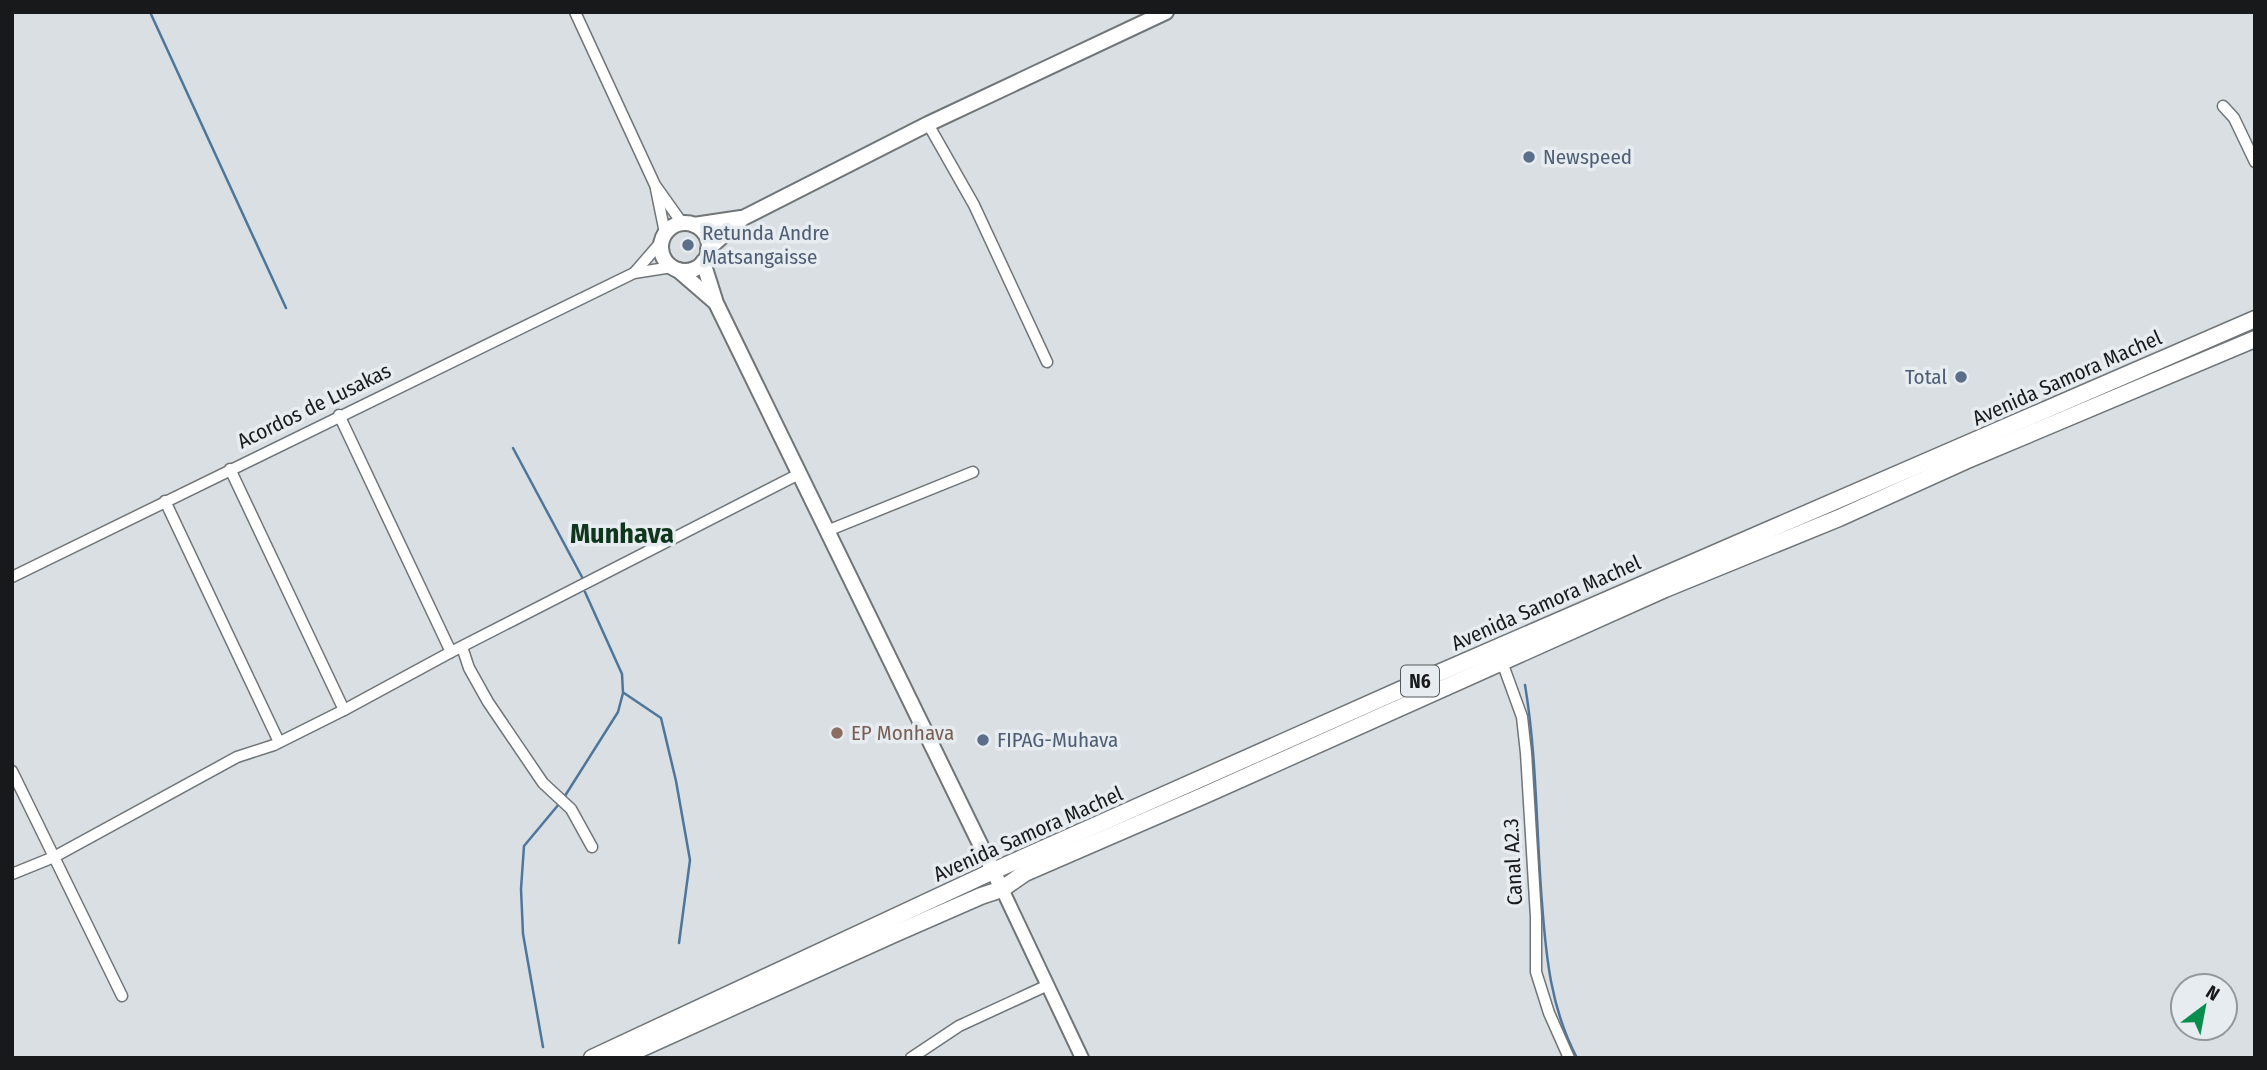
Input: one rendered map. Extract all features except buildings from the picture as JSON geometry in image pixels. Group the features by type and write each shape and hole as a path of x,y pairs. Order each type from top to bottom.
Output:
{"highway":[{"name":"Avenida Samora Machel","path":"592,1058 993,871 1660,576 2255,319"},
{"name":"Avenida Samora Machel","path":"620,1058 906,928 1002,889 1026,873 1665,589 1839,519 1965,461 2255,339"}],"main road":[{"path":"675,268 694,269 743,218 928,124 1166,12"},
{"path":"716,303 663,256 663,237 673,226 743,218"},
{"path":"688,224 705,235 706,256 716,303 1002,889"}],"street":[{"path":"575,12 655,185 688,224"},
{"path":"2223,106 2234,118 2255,162"},
{"path":"928,124 974,205 1047,362"},
{"path":"634,273 663,237 655,185"},
{"path":"634,273 675,268"},
{"name":"Acordos de Lusakas","path":"12,577 634,273"},
{"path":"339,415 451,652"},
{"path":"230,469 344,710"},
{"path":"827,531 974,472"},
{"path":"12,874 54,857 237,757 279,742 344,710 451,652 799,474"},
{"path":"165,501 279,742"},
{"path":"462,647 469,668 488,702 543,783 578,818 592,847"},
{"name":"Canal A2.3","path":"1502,662 1521,717 1526,752 1536,917 1536,972 1549,1013 1569,1058"},
{"path":"12,771 122,996"},
{"path":"1002,889 1082,1058"},
{"path":"911,1058 959,1026 1048,985"}],"waterway":[{"path":"150,12 286,308"},
{"path":"513,448 582,577"},
{"path":"563,799 618,712 623,693 622,674 585,592"},
{"path":"1525,685 1532,739 1548,963 1561,1021 1577,1058"},
{"path":"624,693 661,718 676,781 690,860 679,943"},
{"path":"543,1047 523,934 521,889 524,846 559,804"}],"place":[{"name":"Newspeed","path":"1529,157"},
{"name":"Retunda Andre Matsangaisse","path":"688,245"},
{"name":"Total","path":"1961,377"},
{"name":"EP Monhava","path":"837,733"},
{"name":"FIPAG-Muhava","path":"983,740"}],"district":[{"name":"Munhava","path":"622,533"}]}
